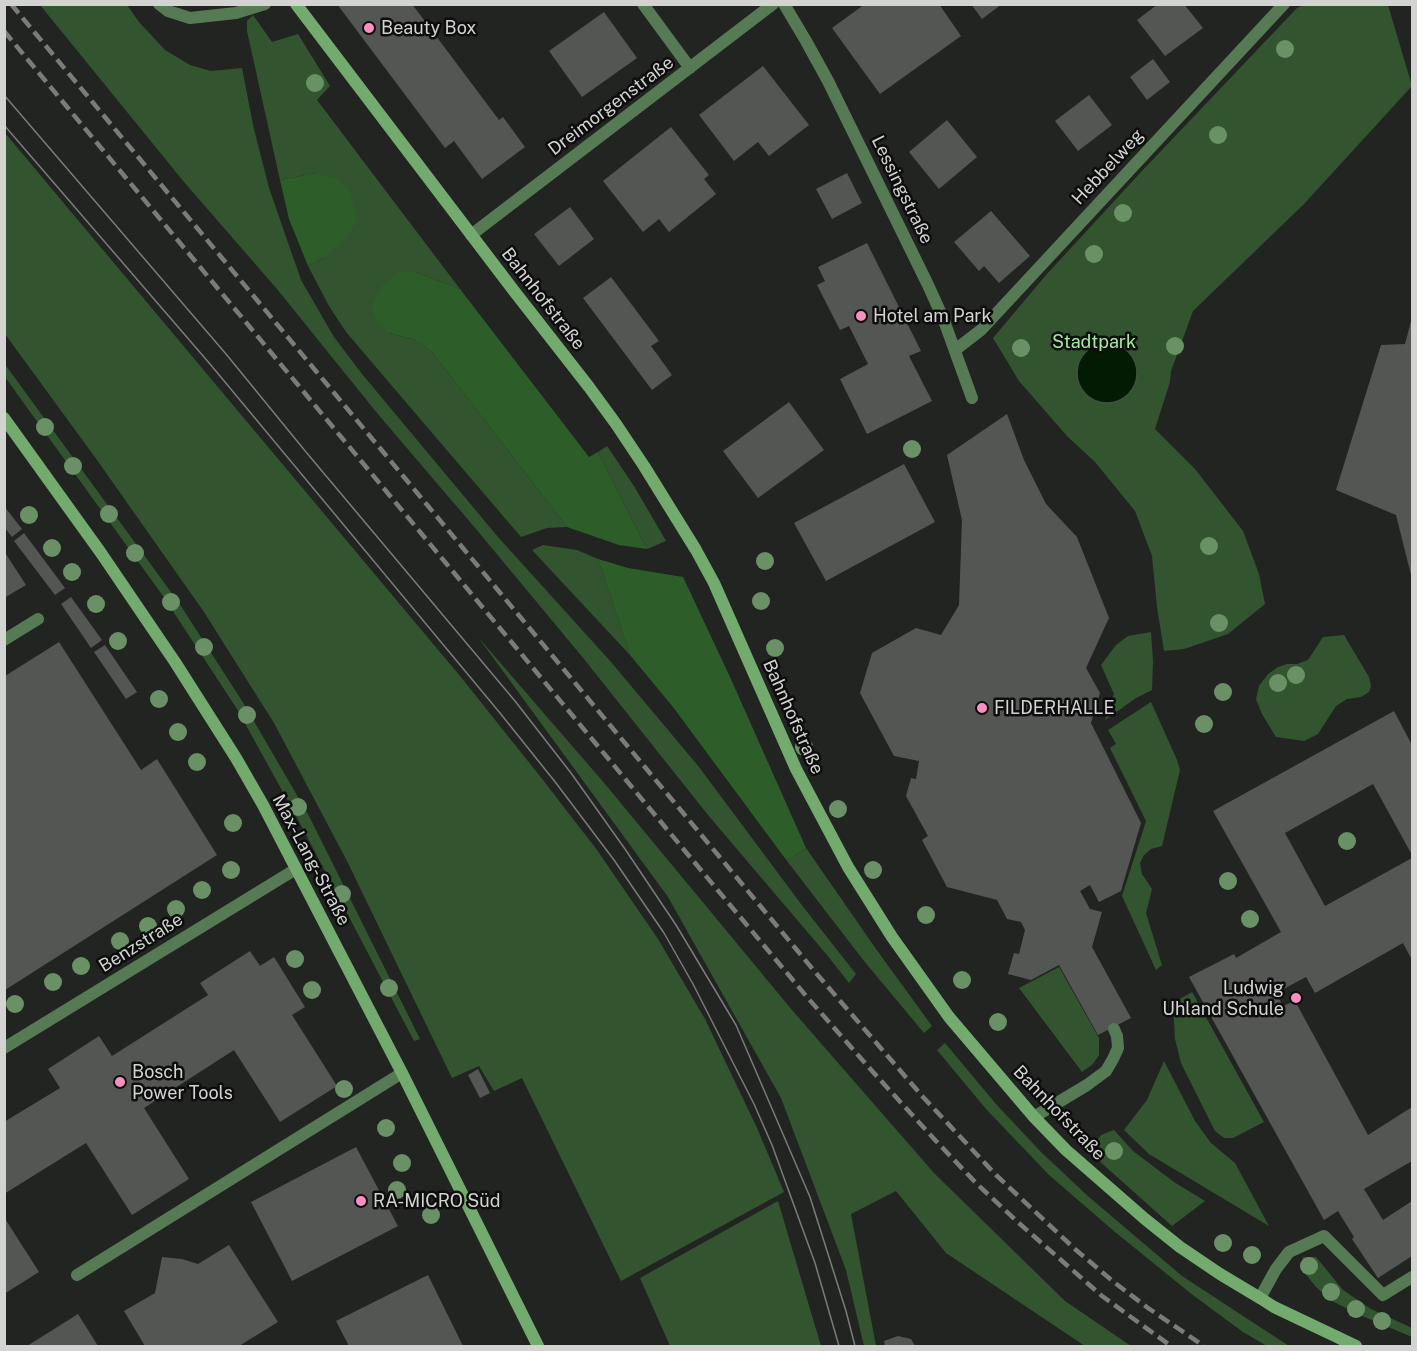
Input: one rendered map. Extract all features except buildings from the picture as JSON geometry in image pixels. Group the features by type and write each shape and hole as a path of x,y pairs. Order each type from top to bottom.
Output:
{"street":[{"path":"159,4 168,12 190,18 236,13 265,4"},
{"name":"Bahnhofstraße","path":"296,4 616,424 679,520 714,583 801,778 848,867 891,938 949,1017 1034,1117 1066,1150 1145,1219 1220,1274 1274,1307 1356,1347"},
{"path":"643,4 690,68"},
{"name":"Dreimorgenstraße","path":"471,235 772,4"},
{"name":"Lessingstraße","path":"784,4 868,162 943,318 972,398"},
{"name":"Hebbelweg","path":"955,350 981,330 1284,4"},
{"name":"Max-Lang-Straße","path":"4,418 101,553 175,662 263,804 402,1073 538,1347"},
{"path":"4,640 38,619"},
{"name":"Benzstraße","path":"4,1048 296,869"},
{"path":"1034,1117 1106,1071 1118,1048 1114,1029"},
{"path":"77,1275 402,1073"},
{"path":"1260,1298 1276,1269 1289,1252 1324,1236 1383,1295 1413,1277"}],"green space":[{"name":"Stadtpark","path":"1305,4 1388,5 1412,86 1304,204 1193,311 1171,371 1170,382 1155,429 1195,469 1243,531 1259,574 1265,604 1228,634 1184,649 1164,651 1152,556 1135,511 1095,462 1067,436 1019,381 993,338 1046,275 1141,172 1297,8"},
{"path":"40,5 127,5 165,50 190,65 211,71 242,68 269,188 301,280 334,337 362,374 498,537 611,662 699,767 856,974 849,983 708,815 584,659 377,413 277,289 184,182"},
{"path":"253,15 272,42 298,34 330,86 317,100 460,289 415,272 389,333 415,340 432,352 567,527 547,528 521,537 346,332 329,306 308,266 325,257 316,173 280,180 247,31 247,21"},
{"path":"5,133 460,676 597,850 658,939 705,1019 757,1128 784,1192 621,1281 522,1078 494,1091 479,1066 452,1078 347,861 274,723 204,612 5,334"},
{"path":"316,173 334,178 349,190 358,219 346,238 325,257 308,266 289,219 280,180"},
{"path":"399,272 415,272 460,289 589,457 598,452 647,549 619,545 567,527 432,352 415,340 389,333 376,320 372,307 382,286"},
{"path":"4,363 179,603 244,704 309,816 420,1039 414,1041 294,812 237,709 163,596 5,377"},
{"path":"607,446 634,486 666,541 647,549 598,452"},
{"path":"543,545 577,550 598,559 630,655 532,550"},
{"path":"598,559 628,568 683,577 806,848 787,861 673,707 630,655"},
{"path":"1151,632 1152,690 1136,698 1105,720 1114,694 1101,665 1116,645 1128,636"},
{"path":"1344,635 1369,677 1371,686 1369,692 1361,697 1347,699 1336,706 1318,734 1304,741 1276,737 1256,699 1259,686 1268,674 1278,667 1308,660 1323,637"},
{"path":"478,637 605,784 792,1010 934,1173 1065,1301 1131,1346 1085,1346 946,1253 896,1191 851,1214 876,1346 864,1346 846,1270 781,1098 668,897"},
{"path":"1151,702 1180,770 1162,846 1151,849 1140,863 1142,874 1152,889 1146,913 1162,965 1156,970 1122,896 1146,821 1110,748 1116,744 1108,730"},
{"path":"806,848 932,1026 924,1033 864,961 787,861"},
{"path":"1059,967 1099,1038 1099,1055 1093,1064 1082,1072 1019,988"},
{"path":"1192,992 1264,1122 1233,1138 1224,1138 1215,1131 1181,1063 1175,1039 1173,1003"},
{"path":"945,1043 996,1104 1041,1152 1089,1197 1182,1276 1289,1346 1267,1346 1243,1332 1194,1296 1049,1175 986,1109 937,1050"},
{"path":"1164,1061 1195,1121 1211,1143 1235,1163 1269,1226 1149,1154 1124,1130 1147,1100"},
{"path":"1114,1130 1133,1151 1174,1182 1205,1201 1172,1226 1097,1159 1094,1144 1101,1135"},
{"path":"778,1201 821,1346 670,1346 640,1278"},
{"path":"1303,1257 1316,1257 1343,1290 1371,1309 1412,1328 1412,1337 1332,1301 1316,1287 1300,1267"}],"shaded area":[{"path":"1101,343 1113,343 1124,348 1132,356 1137,373 1135,385 1124,398 1113,403 1101,403 1090,398 1082,390 1077,379 1077,367 1082,356 1090,348"}],"tram line":[{"path":"4,95 226,354 515,701 571,773 625,849 676,925 736,1025 810,1197 855,1346"},
{"path":"4,125 210,364 500,713 614,860 664,933 693,984 754,1104 772,1145 815,1263 839,1346"}],"railway":[{"path":"11,4 816,973 923,1097 996,1175 1076,1250 1148,1308 1204,1346"},
{"path":"4,31 680,845 873,1072 977,1184 1020,1224 1102,1296 1171,1346"}],"place":[{"name":"Beauty Box","path":"369,28"},
{"name":"Hotel am Park","path":"861,316"},
{"name":"FILDERHALLE","path":"982,708"},
{"name":"Ludwig Uhland Schule","path":"1296,998"},
{"name":"Bosch Power Tools","path":"120,1082"},
{"name":"RA-MICRO Süd","path":"361,1201"}]}
